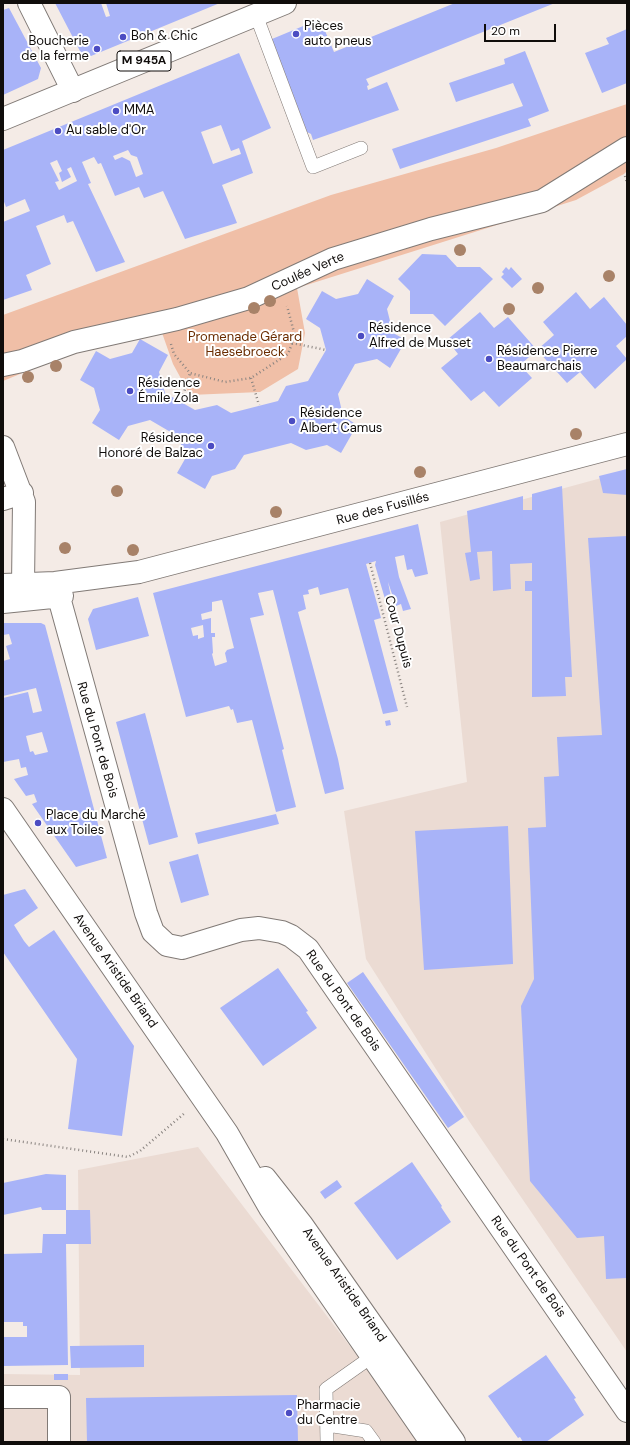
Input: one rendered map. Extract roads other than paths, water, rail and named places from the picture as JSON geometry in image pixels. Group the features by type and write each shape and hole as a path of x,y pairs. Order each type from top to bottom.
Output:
{"street":[{"path":"28,3 73,91"},
{"name":"M 945A","path":"3,119 285,3"},
{"name":"Coulée Verte","path":"3,365 22,361 74,342 164,322 249,298 333,259 431,229 542,201 627,148"},
{"name":"Rue des Fusillés","path":"13,593 56,590 139,572 627,444"},
{"path":"3,447 12,496 25,512 13,593"},
{"name":"Rue du Pont de Bois","path":"56,590 144,906 149,923 154,932 167,945 182,948 241,930 259,928 282,932 291,936 308,949 627,1411"},
{"name":"Avenue Aristide Briand","path":"3,809 227,1133 302,1225 379,1351 431,1442"},
{"name":"Avenue Aristide Briand","path":"379,1351 454,1442"},
{"path":"3,1397 59,1397 59,1436"}],"lane":[{"path":"256,15 313,167 361,148"},
{"path":"327,1442 326,1389 379,1351"},
{"path":"327,1425 366,1431 374,1442"}],"place":[{"name":"Pièces auto pneus","path":"296,34"},
{"name":"Boh & Chic","path":"123,37"},
{"name":"Boucherie de la ferme","path":"97,49"},
{"name":"MMA","path":"116,111"},
{"name":"Au sable d'Or","path":"58,131"},
{"name":"Résidence Alfred de Musset","path":"361,336"},
{"name":"Résidence Pierre Beaumarchais","path":"489,359"},
{"name":"Résidence Émile Zola","path":"130,391"},
{"name":"Résidence Albert Camus","path":"292,421"},
{"name":"Résidence Honoré de Balzac","path":"211,446"},
{"name":"Place du Marché aux Toiles","path":"38,823"},
{"name":"Pharmacie du Centre","path":"289,1413"}],"park label":[{"name":"Promenade Gérard Haesebroeck","path":"245,346"}]}
